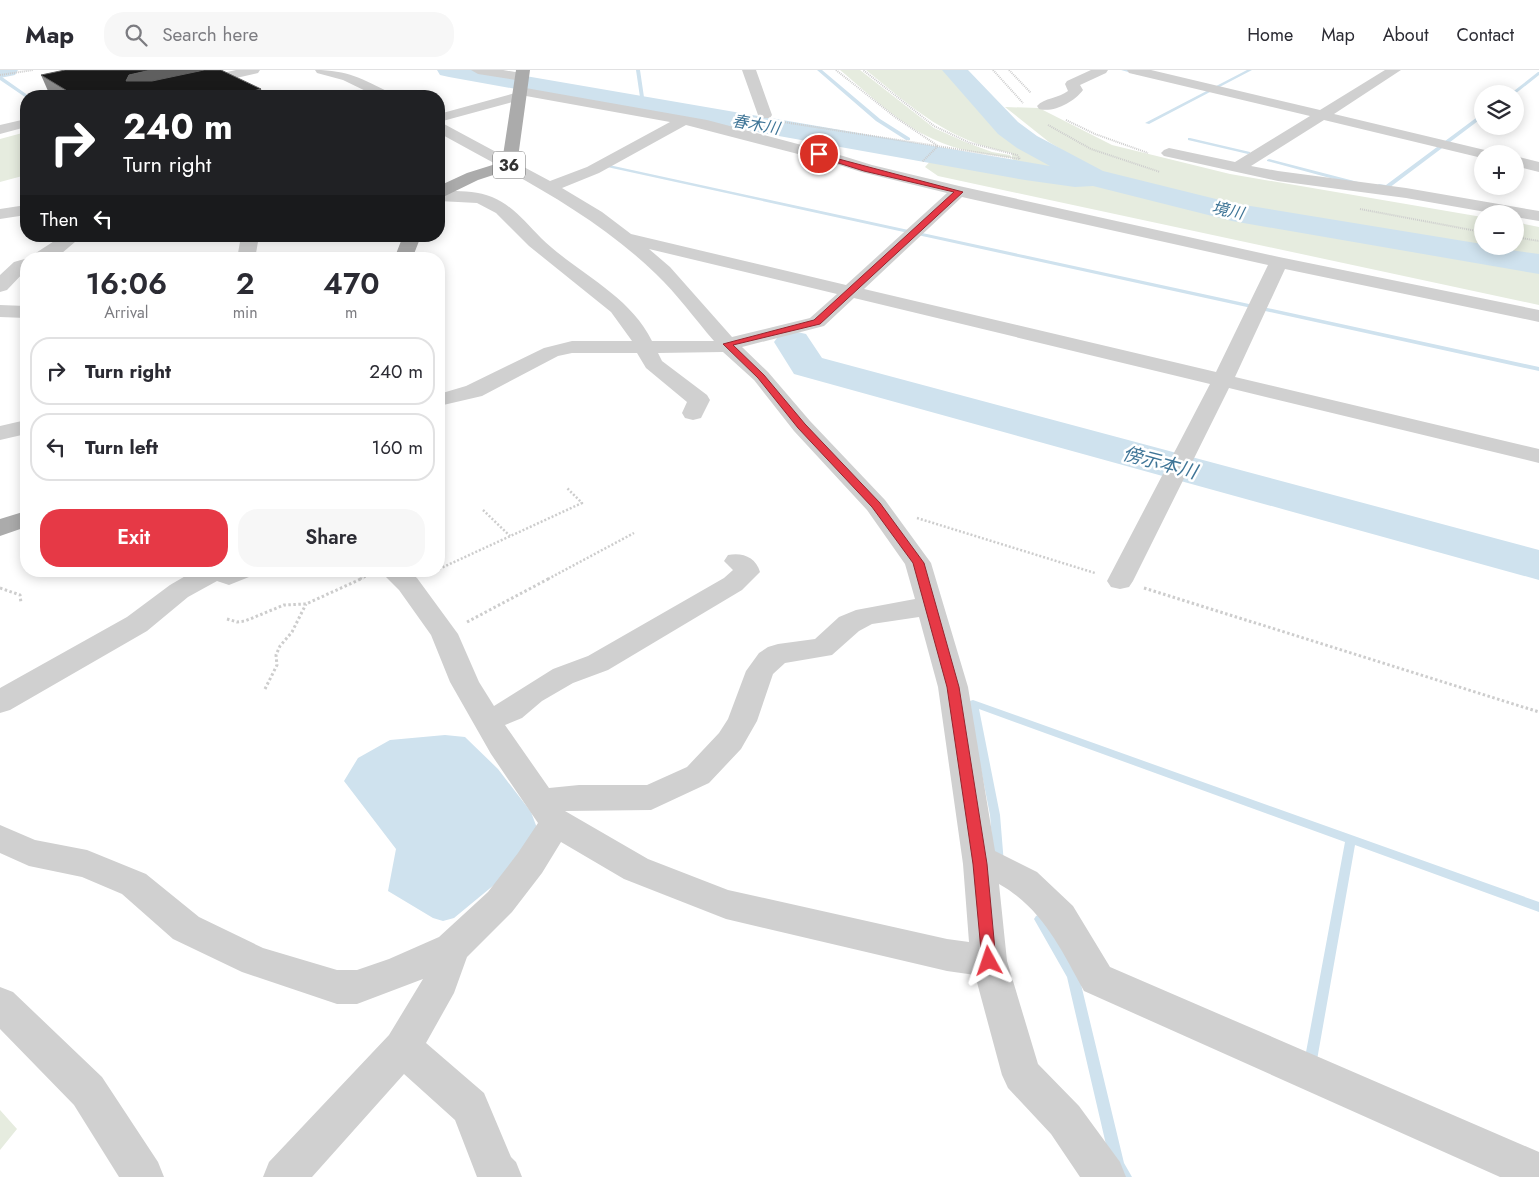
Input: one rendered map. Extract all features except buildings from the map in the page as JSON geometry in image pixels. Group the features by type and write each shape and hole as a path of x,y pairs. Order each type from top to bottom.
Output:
{"main road":[{"name":"36","path":"445,189 478,174 509,165 521,84"},
{"path":"0,528 20,520"}],"street":[{"path":"168,90 253,70"},
{"path":"322,70 348,77 374,90"},
{"path":"478,70 521,84 707,124 838,159 867,169 959,192 1279,262 1539,316"},
{"path":"749,70 765,115"},
{"path":"1044,106 1059,102 1074,94 1076,90 1072,84 1102,70"},
{"path":"1134,70 1474,152"},
{"path":"1234,171 1394,70"},
{"path":"445,116 521,84"},
{"path":"177,88 181,90"},
{"path":"549,187 593,170 684,120"},
{"path":"0,130 20,125"},
{"path":"445,130 549,187 627,238 664,271 727,344 761,376 802,426 876,505 918,563 953,687 980,864 989,961 1022,1075 1065,1120 1105,1177"},
{"path":"1169,152 1234,171 1474,214"},
{"path":"1524,163 1539,167"},
{"path":"1234,171 1406,193 1539,216"},
{"path":"445,192 480,198 496,207 524,229 535,242 618,308 639,334 652,364 699,400 693,413"},
{"path":"445,398 474,391 531,361 551,352 565,349 595,346 717,347 817,322 959,192"},
{"path":"1524,222 1539,225"},
{"path":"627,238 1539,456"},
{"path":"50,252 65,242"},
{"path":"1120,581 1223,380 1279,262"},
{"path":"0,286 20,266"},
{"path":"0,311 20,312"},
{"path":"0,432 20,427"},
{"path":"488,721 511,710 532,694 563,676 598,663 650,634 684,611 733,584 747,572 746,568 737,561"},
{"path":"0,702 137,624 179,591 204,577"},
{"path":"391,577 408,584 426,606 444,634 465,682 502,746 548,812 636,869 726,904 947,955 989,961"},
{"path":"0,838 29,852 87,864 134,884 186,928 255,961 337,987 357,987 399,972 452,948 500,902 530,862 548,812 579,796 650,798 698,776 713,761 734,734 742,721 760,671 769,660 778,654 822,648 849,624 866,616 930,606"},
{"path":"980,864 992,864 1025,882 1061,917 1097,979 1539,1173"},
{"path":"284,1177 403,1048 441,981 452,948"},
{"path":"0,1004 88,1091 143,1177"},
{"path":"403,1048 470,1107 496,1172 502,1177"}],"path":[{"path":"0,75 33,70"},
{"path":"836,70 896,118 938,146 919,165"},
{"path":"863,70 934,126 970,143 1008,153"},
{"path":"1009,70 1044,106 1095,134 1148,153"},
{"path":"1524,238 1539,241"},
{"path":"445,566 582,503 566,488"},
{"path":"876,505 1539,712"},
{"path":"484,510 510,536"},
{"path":"444,634 634,533"},
{"path":"228,619 237,622 245,621 284,605 306,604 371,577"},
{"path":"0,588 20,595 21,603"},
{"path":"265,689 277,665 276,655 280,646 292,632 306,604"}],"shaded area":[{"path":"840,70 860,70 934,128 992,152 1010,155 1012,158 962,149 942,143 920,132 884,107"},
{"path":"866,70 946,70 973,102 1004,131 1027,147 1072,170 1065,175 937,154 941,149 1013,160 1012,153 989,148 950,132 933,122"},
{"path":"1005,107 1039,108 1112,145 1230,174 1474,216 1474,255 1524,255 1524,224 1539,227 1539,305 938,176 925,167 933,158 1063,180 1102,171 1066,157 1067,153 1049,142"},
{"path":"20,134 20,177 0,182 0,139"},
{"path":"0,1110 17,1129 0,1150"}],"water":[{"path":"445,735 465,737 498,769 531,812 537,828 512,870 454,918 443,921 433,918 388,891 396,849 344,781 358,758 390,740"}],"waterway":[{"name":"春木川","path":"0,71 6,70"},
{"name":"春木川","path":"449,70 1025,171 1075,178 1093,177"},
{"path":"638,70 643,104"},
{"path":"819,70 878,120 908,139"},
{"name":"境川","path":"954,70 1008,128 1027,142 1093,177"},
{"path":"1123,70 1139,74"},
{"path":"1147,123 1250,70"},
{"path":"1524,85 1539,73"},
{"path":"0,78 20,91"},
{"path":"1379,186 1387,187 1474,122"},
{"path":"1190,139 1248,153"},
{"path":"1269,160 1356,183"},
{"path":"609,166 1539,369"},
{"name":"境川","path":"1093,177 1232,212 1539,264"},
{"name":"傍示本川","path":"793,342 808,366 1539,565"},
{"path":"999,864 995,815 973,703 1351,839"},
{"path":"1313,1064 1310,1063 1351,839"},
{"path":"1351,839 1539,907"},
{"path":"1040,919 1073,976 1118,1166 1125,1177"}],"route":[{"path":"819,154 867,169 959,192 817,322 727,344 761,376 802,426 876,505 918,563 953,687 980,864 989,961"}]}
